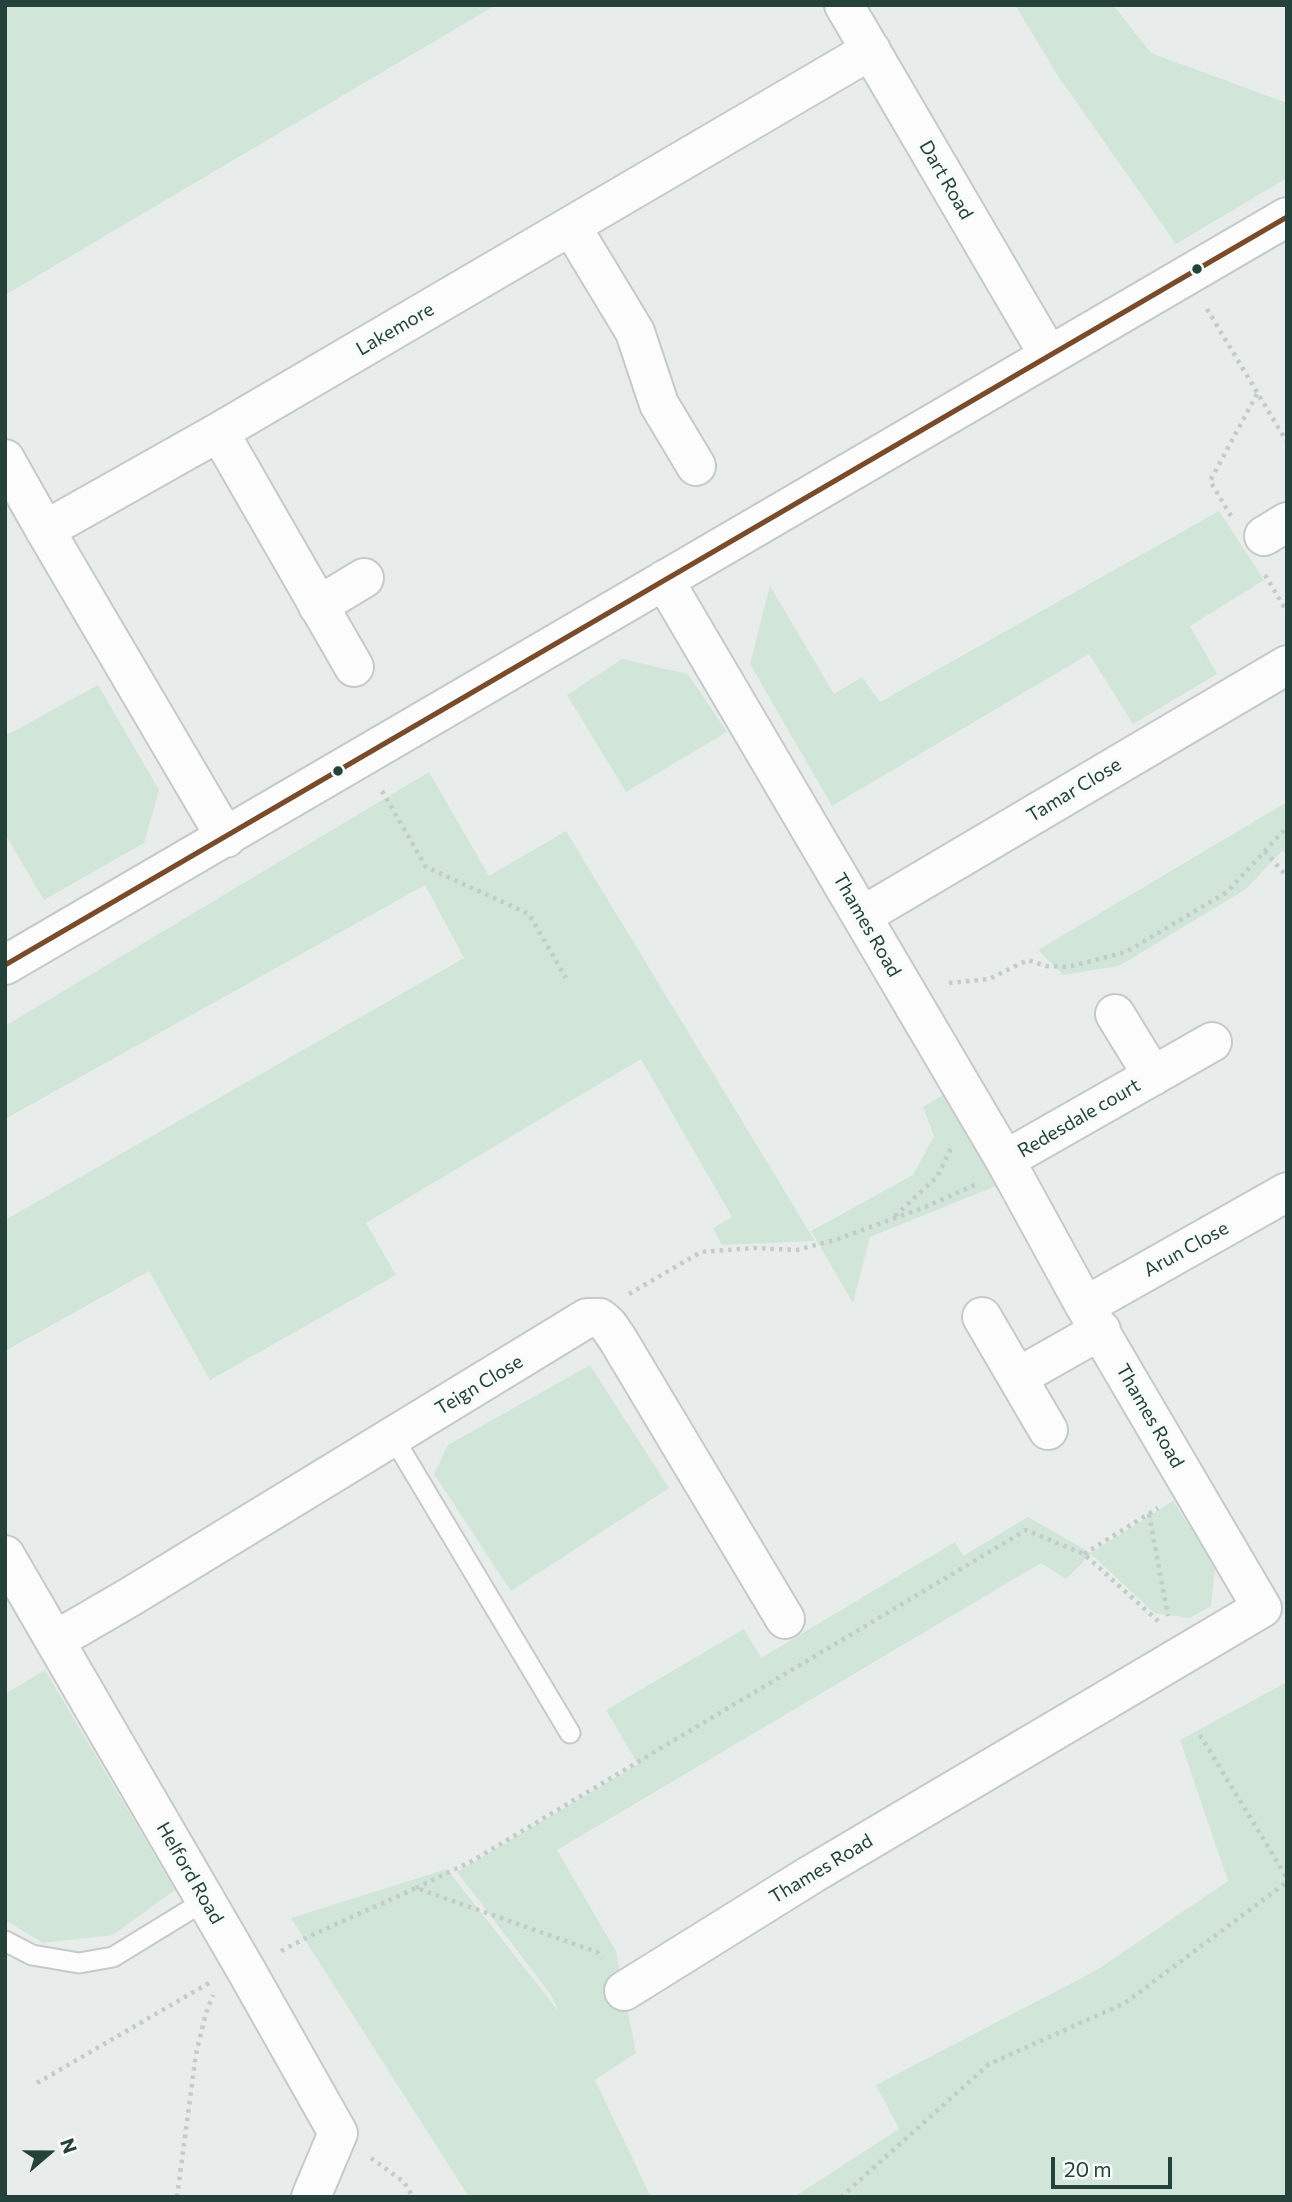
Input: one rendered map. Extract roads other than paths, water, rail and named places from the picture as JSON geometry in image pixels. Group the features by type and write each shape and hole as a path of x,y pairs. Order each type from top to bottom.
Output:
{"street":[{"name":"Dart Road","path":"845,5 1048,355"},
{"name":"Lakemore","path":"45,530 219,432 871,50"},
{"path":"5,965 1287,217"},
{"path":"571,226 635,332 659,404 696,466"},
{"path":"219,432 354,667"},
{"path":"5,459 226,838"},
{"path":"318,606 364,579"},
{"name":"Thames Road","path":"624,1991 1171,1648 1262,1608 1093,1318 1005,1160 664,580"},
{"name":"Tamar Close","path":"862,916 1287,665"},
{"name":"Redesdale court","path":"1115,1014 1153,1076"},
{"name":"Redesdale court","path":"1005,1160 1212,1042"},
{"name":"Arun Close","path":"1018,1377 1093,1318 1287,1192"},
{"path":"982,1317 1048,1430"},
{"name":"Teign Close","path":"56,1640 587,1318 600,1318 617,1338 785,1619"},
{"name":"Helford Road","path":"5,1555 206,1900 231,1979 338,2133 311,2197"}],"lane":[{"path":"393,1437 570,1733"},
{"path":"5,1941 32,1955 79,1963 113,1957 206,1900"}]}
